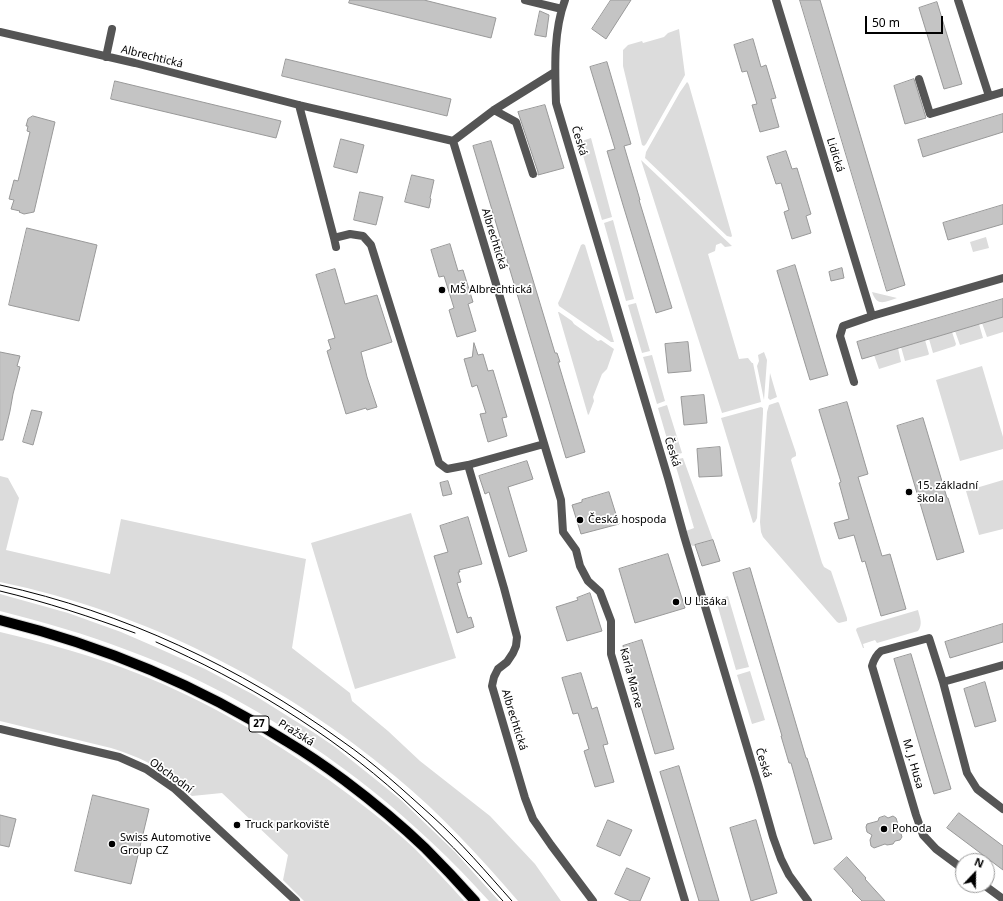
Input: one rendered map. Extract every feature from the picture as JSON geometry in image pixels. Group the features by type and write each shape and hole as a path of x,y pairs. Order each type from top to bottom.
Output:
{"main road":[{"name":"Pražská","path":"0,620 50,633 134,663 186,685 267,729 309,755 375,804 425,848 475,901"}],"street":[{"path":"525,0 562,9"},
{"name":"Česká","path":"566,0 562,9 557,40 555,72 556,103 773,837 792,880 808,901"},
{"name":"Lidická","path":"776,0 872,316"},
{"path":"958,0 989,96"},
{"path":"106,57 112,29"},
{"name":"Albrechtická","path":"0,32 135,63 299,106 454,141 544,444"},
{"path":"454,141 494,110 555,72"},
{"path":"919,79 930,114 1003,92"},
{"path":"299,106 336,247"},
{"path":"494,110 516,122 533,174"},
{"path":"334,238 350,234 363,236 372,245 439,463 447,469 468,465 544,444"},
{"path":"854,382 840,336 843,326 872,316 1003,278"},
{"name":"Karla Marxe","path":"544,444 561,500 563,532 576,550 580,566 588,581 600,592 611,621 611,654 685,901"},
{"name":"Albrechtická","path":"468,465 517,637 516,646 513,653 507,662 498,669 492,686 525,798 533,819 593,901"},
{"name":"M. J. Husa","path":"943,682 929,638 881,651 876,655 872,666 923,835 936,849 955,863"},
{"path":"1003,665 943,682 967,773 977,788 1003,809"},
{"name":"Obchodní","path":"0,729 120,757 146,769 175,789 296,901"},
{"path":"994,893 1003,900"}],"shaded area":[{"path":"679,29 685,75 644,146 642,145 623,66 623,50 628,45 642,41 643,43 664,37 668,33"},
{"path":"687,82 731,232 731,237 727,236 645,158 646,152"},
{"path":"591,138 612,217 602,220 579,142"},
{"path":"641,160 732,246 725,247 721,243 716,245 715,251 708,254 739,359 748,358 753,363 761,402 722,413"},
{"path":"613,220 634,299 626,301 604,223"},
{"path":"986,237 989,248 973,252 970,242"},
{"path":"581,245 585,245 614,342 611,342 559,306 558,303"},
{"path":"872,292 897,298 885,302 879,302 876,300"},
{"path":"636,303 650,351 642,353 628,305"},
{"path":"558,312 598,341 601,340 614,349 607,369 602,374 588,415"},
{"path":"1003,317 1003,332 987,337 982,323"},
{"path":"979,324 983,338 960,345 955,331"},
{"path":"952,332 956,344 955,346 933,353 929,339"},
{"path":"925,340 929,354 905,361 901,347"},
{"path":"898,348 901,362 879,369 874,355"},
{"path":"764,352 767,360 764,400 757,366 759,361 758,355"},
{"path":"652,355 665,401 657,404 643,357"},
{"path":"982,366 1003,437 1003,449 960,461 936,380"},
{"path":"770,373 777,397 770,400 768,398"},
{"path":"778,402 796,453 796,456 791,460 822,563 824,567 831,571 847,621 837,622 763,537 761,532 760,522 767,412 769,405"},
{"path":"667,405 682,453 672,456 658,408"},
{"path":"761,407 763,408 763,413 757,518 753,523 721,418"},
{"path":"683,458 713,540 693,546 688,544 686,531 694,528 674,460"},
{"path":"0,476 8,478 19,498 6,550 110,574 121,519 306,559 292,648 350,693 352,701 388,731 420,761 490,816 535,864 561,901 518,901 460,836 413,791 352,743 259,681 210,655 159,632 107,612 54,595 0,582"},
{"path":"1003,480 1003,529 979,535 966,491"},
{"path":"411,513 456,658 355,689 311,543"},
{"path":"0,594 68,613 121,632 205,669 254,695 335,747 401,800 455,852 499,901 489,901 433,843 373,791 309,744 275,722 213,687 156,661 112,644 0,611"},
{"path":"728,596 749,667 736,670 716,600"},
{"path":"918,610 921,623 918,631 877,643 875,640 863,644 863,648 856,630 857,628"},
{"path":"0,632 70,650 122,667 189,696 237,721 307,764 372,812 414,848 464,901 304,901 283,880 288,855 222,793 192,796 159,769 132,755 111,748 0,721"},
{"path":"750,671 765,720 752,724 737,675"}],"building":[{"path":"350,0 424,0 496,18 491,38 349,3"},
{"path":"611,0 631,0 606,39 592,29"},
{"path":"800,0 820,0 905,285 887,291"},
{"path":"937,2 962,84 944,89 919,8"},
{"path":"540,11 549,15 546,37 535,35"},
{"path":"753,39 761,67 766,65 776,98 771,99 779,127 760,132 752,105 757,104 747,71 742,72 734,45"},
{"path":"286,59 451,99 447,116 282,76"},
{"path":"607,62 631,144 624,146 672,308 656,313 607,151 615,149 590,67"},
{"path":"914,79 926,118 905,124 894,86"},
{"path":"115,81 281,121 276,138 111,99"},
{"path":"545,105 564,168 538,175 518,112"},
{"path":"1003,114 1003,132 923,157 918,140"},
{"path":"33,116 55,122 34,212 24,214 19,212 20,211 11,209 14,200 9,199 14,180 18,181 30,132 27,131 28,126 26,126 28,119"},
{"path":"341,139 364,145 357,173 334,167"},
{"path":"491,141 555,353 557,353 560,362 558,362 585,452 566,458 473,146"},
{"path":"786,151 792,169 797,168 811,214 806,216 811,233 792,239 784,212 789,210 781,183 776,184 767,157"},
{"path":"412,175 434,180 429,208 405,202"},
{"path":"360,192 383,197 376,225 354,220"},
{"path":"1003,205 1003,224 948,240 943,223"},
{"path":"27,228 97,245 79,321 9,305"},
{"path":"450,244 458,271 463,270 473,302 468,304 476,331 457,337 449,310 454,308 444,276 439,277 431,250"},
{"path":"795,265 828,375 810,380 777,271"},
{"path":"842,268 844,278 831,281 829,272"},
{"path":"335,269 345,304 377,295 392,342 361,352 367,377 377,407 367,410 366,408 346,414 327,351 331,349 328,340 335,338 316,275"},
{"path":"1003,299 1003,317 862,359 857,342"},
{"path":"688,342 691,371 668,373 665,344"},
{"path":"474,343 478,355 483,354 488,371 493,370 507,417 502,418 507,436 488,442 480,414 486,413 477,385 472,387 464,359 472,357"},
{"path":"0,352 20,356 17,366 20,367 3,440 0,440"},
{"path":"704,395 707,423 684,425 681,397"},
{"path":"847,402 868,474 858,477 882,556 890,554 906,609 881,616 865,561 862,562 854,535 839,539 834,523 849,519 839,483 841,482 819,410"},
{"path":"32,410 42,412 33,445 23,442"},
{"path":"923,418 964,552 937,560 897,426"},
{"path":"720,447 722,476 699,477 697,449"},
{"path":"527,461 533,479 508,487 527,551 509,557 489,492 485,494 479,476"},
{"path":"448,481 452,494 443,496 440,483"},
{"path":"609,492 619,524 581,534 572,505 582,502 582,500"},
{"path":"468,517 482,564 459,570 460,572 458,572 461,582 457,583 468,618 471,617 474,627 457,633 434,556 448,552 440,526"},
{"path":"713,540 720,561 702,566 695,545"},
{"path":"668,554 685,608 635,623 619,569"},
{"path":"750,568 806,758 832,839 814,844 733,573"},
{"path":"590,593 602,631 567,641 556,607 578,600 577,598"},
{"path":"1003,624 1003,642 950,658 945,642"},
{"path":"642,640 674,749 655,754 623,646"},
{"path":"911,654 951,789 934,794 894,659"},
{"path":"581,673 592,709 597,707 608,744 603,745 614,782 595,787 584,751 589,749 578,713 573,714 562,678"},
{"path":"985,682 996,721 975,727 964,689"},
{"path":"679,766 719,901 699,901 660,772"},
{"path":"93,795 149,809 131,884 75,871"},
{"path":"959,813 1003,846 1003,870 995,864 995,853 980,853 947,828"},
{"path":"0,815 16,819 9,847 0,845"},
{"path":"885,816 888,818 893,816 896,818 902,837 893,844 885,844 874,848 871,846 870,840 872,835 867,832 867,824 878,821 879,818"},
{"path":"608,820 632,830 620,856 597,846"},
{"path":"756,820 777,893 751,901 730,828"},
{"path":"847,857 885,901 862,901 852,891 853,890 834,869"},
{"path":"627,868 650,878 640,901 631,901 615,894"}],"tram line":[{"path":"0,585 46,596 91,610 135,627 179,645 263,689 342,741 388,777 453,836 512,901"},
{"path":"0,591 68,610 135,633"},
{"path":"156,642 189,657 253,691 315,730 345,751 414,809 454,848 503,901"}],"place":[{"name":"MŠ Albrechtická","path":"442,290"},
{"name":"15. základní škola","path":"909,492"},
{"name":"Česká hospoda","path":"580,520"},
{"name":"U Lišáka","path":"676,602"},
{"name":"Truck parkoviště","path":"237,825"},
{"name":"Pohoda","path":"884,829"},
{"name":"Swiss Automotive Group CZ","path":"112,844"}]}
